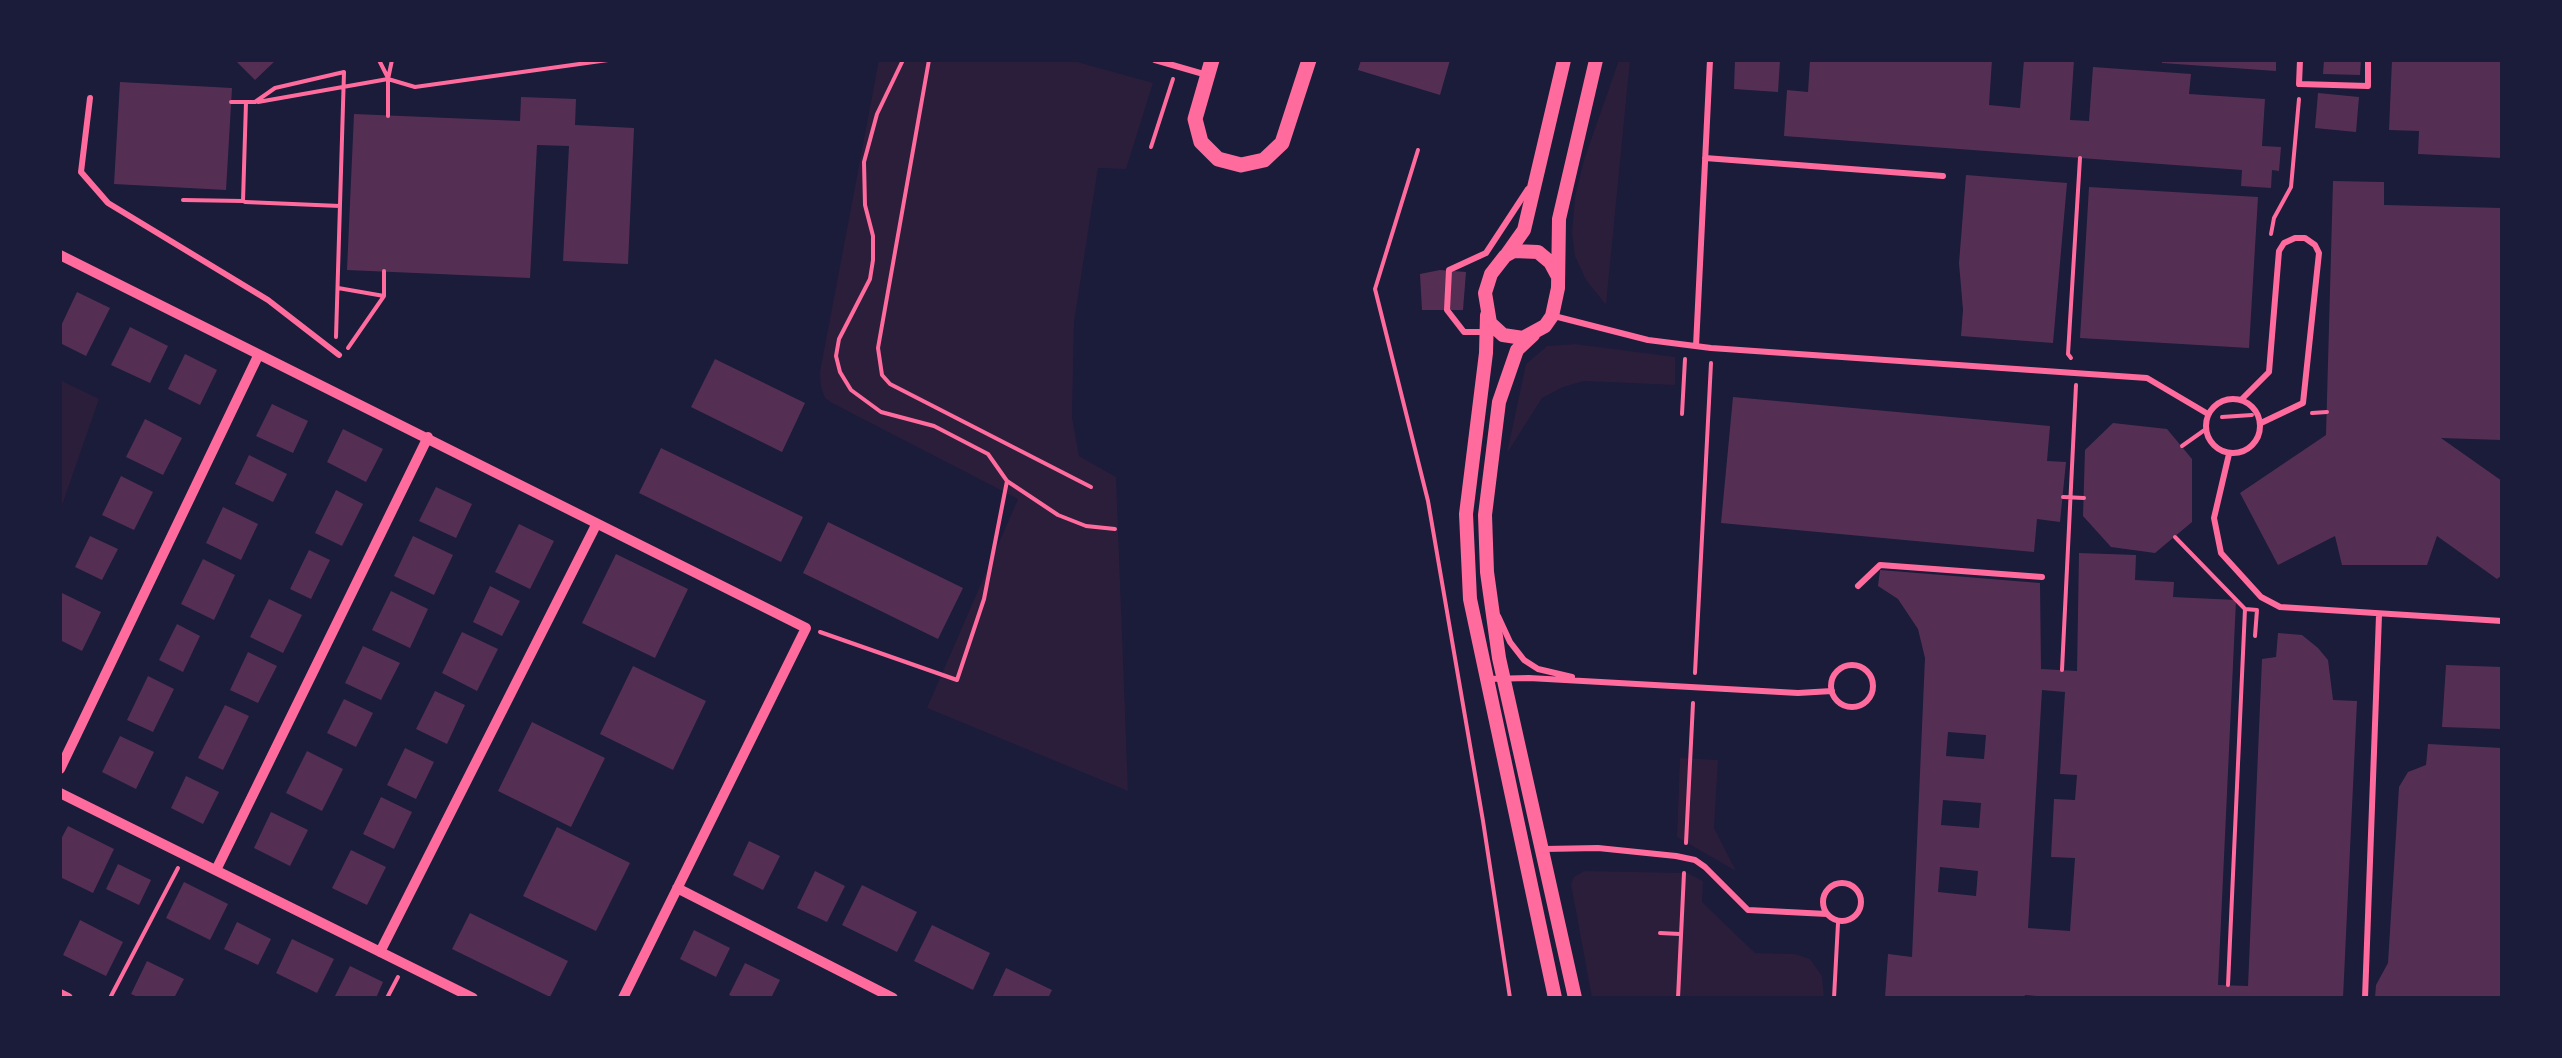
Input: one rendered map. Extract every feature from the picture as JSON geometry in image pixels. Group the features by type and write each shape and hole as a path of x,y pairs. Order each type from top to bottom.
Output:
{"main road":[{"path":"1210,68 1195,120 1202,142 1218,159 1241,165 1264,160 1282,143 1309,60"}],"street":[{"path":"1555,998 1484,679 1470,598 1466,542 1469,475 1486,332 1484,293 1524,230 1564,60"},
{"path":"1575,998 1488,596 1485,515 1499,402 1511,363 1517,350 1545,326 1556,303 1559,219 1596,60"},
{"path":"1505,256 1514,251 1538,252 1558,275"},
{"path":"60,255 806,628 623,998"},
{"path":"1486,315 1503,335 1533,336"},
{"path":"60,769 258,356"},
{"path":"216,870 428,437"},
{"path":"380,952 596,525"},
{"path":"60,793 473,998"},
{"path":"677,888 893,998"},
{"path":"60,994 68,998"}],"lane":[{"path":"1155,60 1210,68"},
{"path":"1696,346 1710,60"},
{"path":"2300,60 2300,84 2368,86 2368,60"},
{"path":"90,98 82,172 108,203 268,300 340,352"},
{"path":"1486,332 1464,332 1447,310 1448,270 1486,253 1528,190 1543,150"},
{"path":"1705,158 1943,176"},
{"path":"2241,400 2270,372 2279,251 2284,243 2305,238 2319,253 2303,403 2261,424"},
{"path":"1552,316 1685,345 2147,378 2208,414"},
{"path":"2241,400 2253,406 2261,424 2256,443 2240,454 2229,454 2207,436 2208,414 2222,401 2241,400"},
{"path":"2229,454 2214,518 2222,553 2240,578 2261,597 2280,608 2502,621"},
{"path":"1858,586 1880,565 2042,577"},
{"path":"1488,596 1510,642 1524,660 1587,682"},
{"path":"2365,998 2380,615"},
{"path":"1847,666 1866,671 1873,684 1866,702 1853,707 1840,703 1832,691 1835,674 1847,666"},
{"path":"1484,679 1798,693 1832,691"},
{"path":"1542,849 1598,848 1695,860 1748,910 1826,914 1838,921 1856,916 1861,906 1859,893 1848,884 1834,884 1822,900 1826,914"}],"path":[{"path":"379,60 388,78"},
{"path":"388,116 392,60"},
{"path":"231,102 275,101 388,78 415,88 608,60"},
{"path":"902,60 878,114 864,162 873,260 870,279 839,339 836,356 840,372 863,402 881,412 934,426 988,454 1007,481 1058,515 1086,526 1115,529"},
{"path":"929,60 878,348 882,375 890,384 1091,487"},
{"path":"1151,146 1177,66"},
{"path":"255,102 275,88 344,72 340,352"},
{"path":"2271,234 2274,218 2291,186 2300,84"},
{"path":"243,201 246,102"},
{"path":"1418,150 1375,288 1428,502 1484,820 1510,998"},
{"path":"2077,365 2068,354 2080,158"},
{"path":"182,200 340,206"},
{"path":"340,352 384,296 384,271"},
{"path":"338,288 384,296"},
{"path":"1682,414 1685,345"},
{"path":"2062,670 2076,382"},
{"path":"806,628 957,680 984,599 1007,481"},
{"path":"2063,497 2084,498"},
{"path":"2174,537 2245,609 2256,610 2255,636"},
{"path":"2228,985 2245,609"},
{"path":"110,998 185,855"},
{"path":"1834,998 1838,921"},
{"path":"1660,934 1681,934"},
{"path":"388,998 405,964"}],"shaded area":[{"path":"879,60 1070,60 1153,83 1126,169 1098,168 1074,322 1072,417 1079,456 1116,477 1128,791 927,708 1018,499 832,403 821,387 820,372"},
{"path":"1619,60 1630,60 1606,305 1586,280 1575,256 1572,233 1584,160"},
{"path":"1575,344 1675,357 1675,385 1584,381 1563,387 1542,398 1507,453 1526,364 1547,346"},
{"path":"60,380 99,399 60,511"},
{"path":"1680,758 1718,760 1714,828 1736,871 1677,837"},
{"path":"1584,871 1687,873 1703,881 1702,902 1755,953 1795,954 1810,959 1822,976 1824,998 1592,998 1571,884"}],"building":[{"path":"235,60 276,60 255,80"},
{"path":"1361,60 1450,60 1440,95 1358,70"},
{"path":"1735,60 1780,60 1778,92 1734,89"},
{"path":"1810,60 1992,60 1989,105 2020,108 2024,60 2074,60 2070,120 2089,121 2093,67 2191,74 2189,94 2265,99 2262,146 2281,147 2279,171 2272,170 2271,188 2241,186 2242,170 1784,136 1787,90 1808,92"},
{"path":"2276,60 2276,71 2162,63"},
{"path":"2324,60 2361,60 2360,75 2323,74"},
{"path":"2392,60 2502,60 2502,158 2418,154 2419,131 2389,130"},
{"path":"120,82 232,88 226,190 114,184"},
{"path":"2318,93 2359,97 2356,132 2315,128"},
{"path":"521,97 576,99 575,125 634,128 628,264 563,261 569,146 537,145 530,278 347,270 354,114 520,121"},
{"path":"1966,175 2067,183 2053,343 1961,336 1959,263"},
{"path":"2333,181 2384,182 2384,205 2502,208 2502,440 2441,438 2502,481 2502,575 2497,579 2437,536 2427,565 2342,565 2335,536 2278,565 2240,493 2326,435"},
{"path":"2089,187 2258,197 2249,348 2080,338"},
{"path":"1440,270 1466,272 1463,310 1422,310 1420,274"},
{"path":"77,292 110,308 86,356 60,343 60,328"},
{"path":"130,327 168,346 150,383 111,365"},
{"path":"185,354 217,370 200,405 168,389"},
{"path":"715,359 805,403 782,452 691,407"},
{"path":"1733,397 2050,426 2047,461 2066,462 2060,522 2037,519 2034,552 1721,523"},
{"path":"272,404 308,421 293,453 256,436"},
{"path":"145,419 182,438 163,475 126,457"},
{"path":"2113,423 2167,429 2192,459 2192,522 2155,553 2111,547 2083,516 2085,450"},
{"path":"343,429 383,449 366,482 327,462"},
{"path":"661,448 803,517 781,562 639,493"},
{"path":"249,455 287,474 273,502 235,484"},
{"path":"121,476 153,492 134,530 102,515"},
{"path":"436,487 472,504 456,538 419,521"},
{"path":"336,490 363,504 342,546 315,533"},
{"path":"223,507 258,524 241,560 206,543"},
{"path":"828,522 963,588 938,639 803,573"},
{"path":"519,524 554,541 530,589 495,572"},
{"path":"90,536 118,549 102,580 75,567"},
{"path":"413,536 453,555 434,595 394,576"},
{"path":"309,550 330,560 311,599 290,589"},
{"path":"2079,553 2136,555 2135,580 2174,582 2173,597 2236,600 2218,985 2248,986 2262,659 2276,657 2278,633 2302,635 2328,660 2333,700 2357,701 2343,998 1885,998 1888,954 1912,957 1925,658 1918,629 1898,599 1878,586 1880,570 2040,583 2041,669 2077,671","holes":["2042,690 2065,692 2060,774 2077,775 2075,800 2054,799 2051,857 2075,858 2070,931 2028,928","1948,732 1986,735 1984,759 1946,756","1943,800 1981,803 1979,828 1941,825","1940,867 1978,871 1976,896 1938,892"]},
{"path":"616,554 688,589 655,658 582,623"},
{"path":"203,559 235,575 214,620 181,604"},
{"path":"490,586 520,601 502,636 473,622"},
{"path":"391,591 428,609 410,648 372,630"},
{"path":"62,593 101,612 82,651 60,640"},
{"path":"269,599 302,615 283,653 250,637"},
{"path":"177,624 200,636 183,672 159,660"},
{"path":"462,632 498,649 477,691 442,673"},
{"path":"363,646 400,663 381,700 345,683"},
{"path":"248,652 277,666 258,703 230,690"},
{"path":"2446,665 2502,667 2502,729 2442,727"},
{"path":"633,666 706,701 673,770 600,734"},
{"path":"148,676 174,689 153,732 127,720"},
{"path":"435,691 465,705 447,744 416,729"},
{"path":"344,699 373,713 356,747 327,733"},
{"path":"225,705 249,716 223,770 198,758"},
{"path":"532,722 605,758 571,827 498,791"},
{"path":"120,736 154,752 136,789 102,772"},
{"path":"2428,744 2502,748 2502,998 2375,998 2376,985 2388,963 2399,787 2408,772 2426,765"},
{"path":"405,748 434,762 416,799 387,785"},
{"path":"307,751 343,769 322,811 286,793"},
{"path":"186,776 219,792 203,824 171,808"},
{"path":"381,797 412,812 394,849 363,834"},
{"path":"271,812 308,830 290,866 254,848"},
{"path":"68,826 114,849 93,893 60,877 60,841"},
{"path":"557,827 630,863 596,931 523,896"},
{"path":"749,841 780,856 763,890 733,875"},
{"path":"351,850 386,867 367,905 332,888"},
{"path":"118,864 151,880 139,905 106,889"},
{"path":"815,871 845,886 827,922 797,908"},
{"path":"184,882 228,904 210,940 166,918"},
{"path":"862,885 917,912 897,952 842,925"},
{"path":"470,913 568,961 550,997 452,949"},
{"path":"80,920 123,942 106,976 63,955"},
{"path":"237,922 271,939 258,965 224,949"},
{"path":"932,925 990,953 973,990 914,961"},
{"path":"694,930 730,948 716,977 680,959"},
{"path":"292,939 334,959 317,993 276,973"},
{"path":"147,961 184,979 174,998 140,998 131,994"},
{"path":"745,963 780,980 771,998 729,995"},
{"path":"350,966 383,982 376,998 334,998"},
{"path":"1006,968 1052,990 1048,998 992,998"}]}
